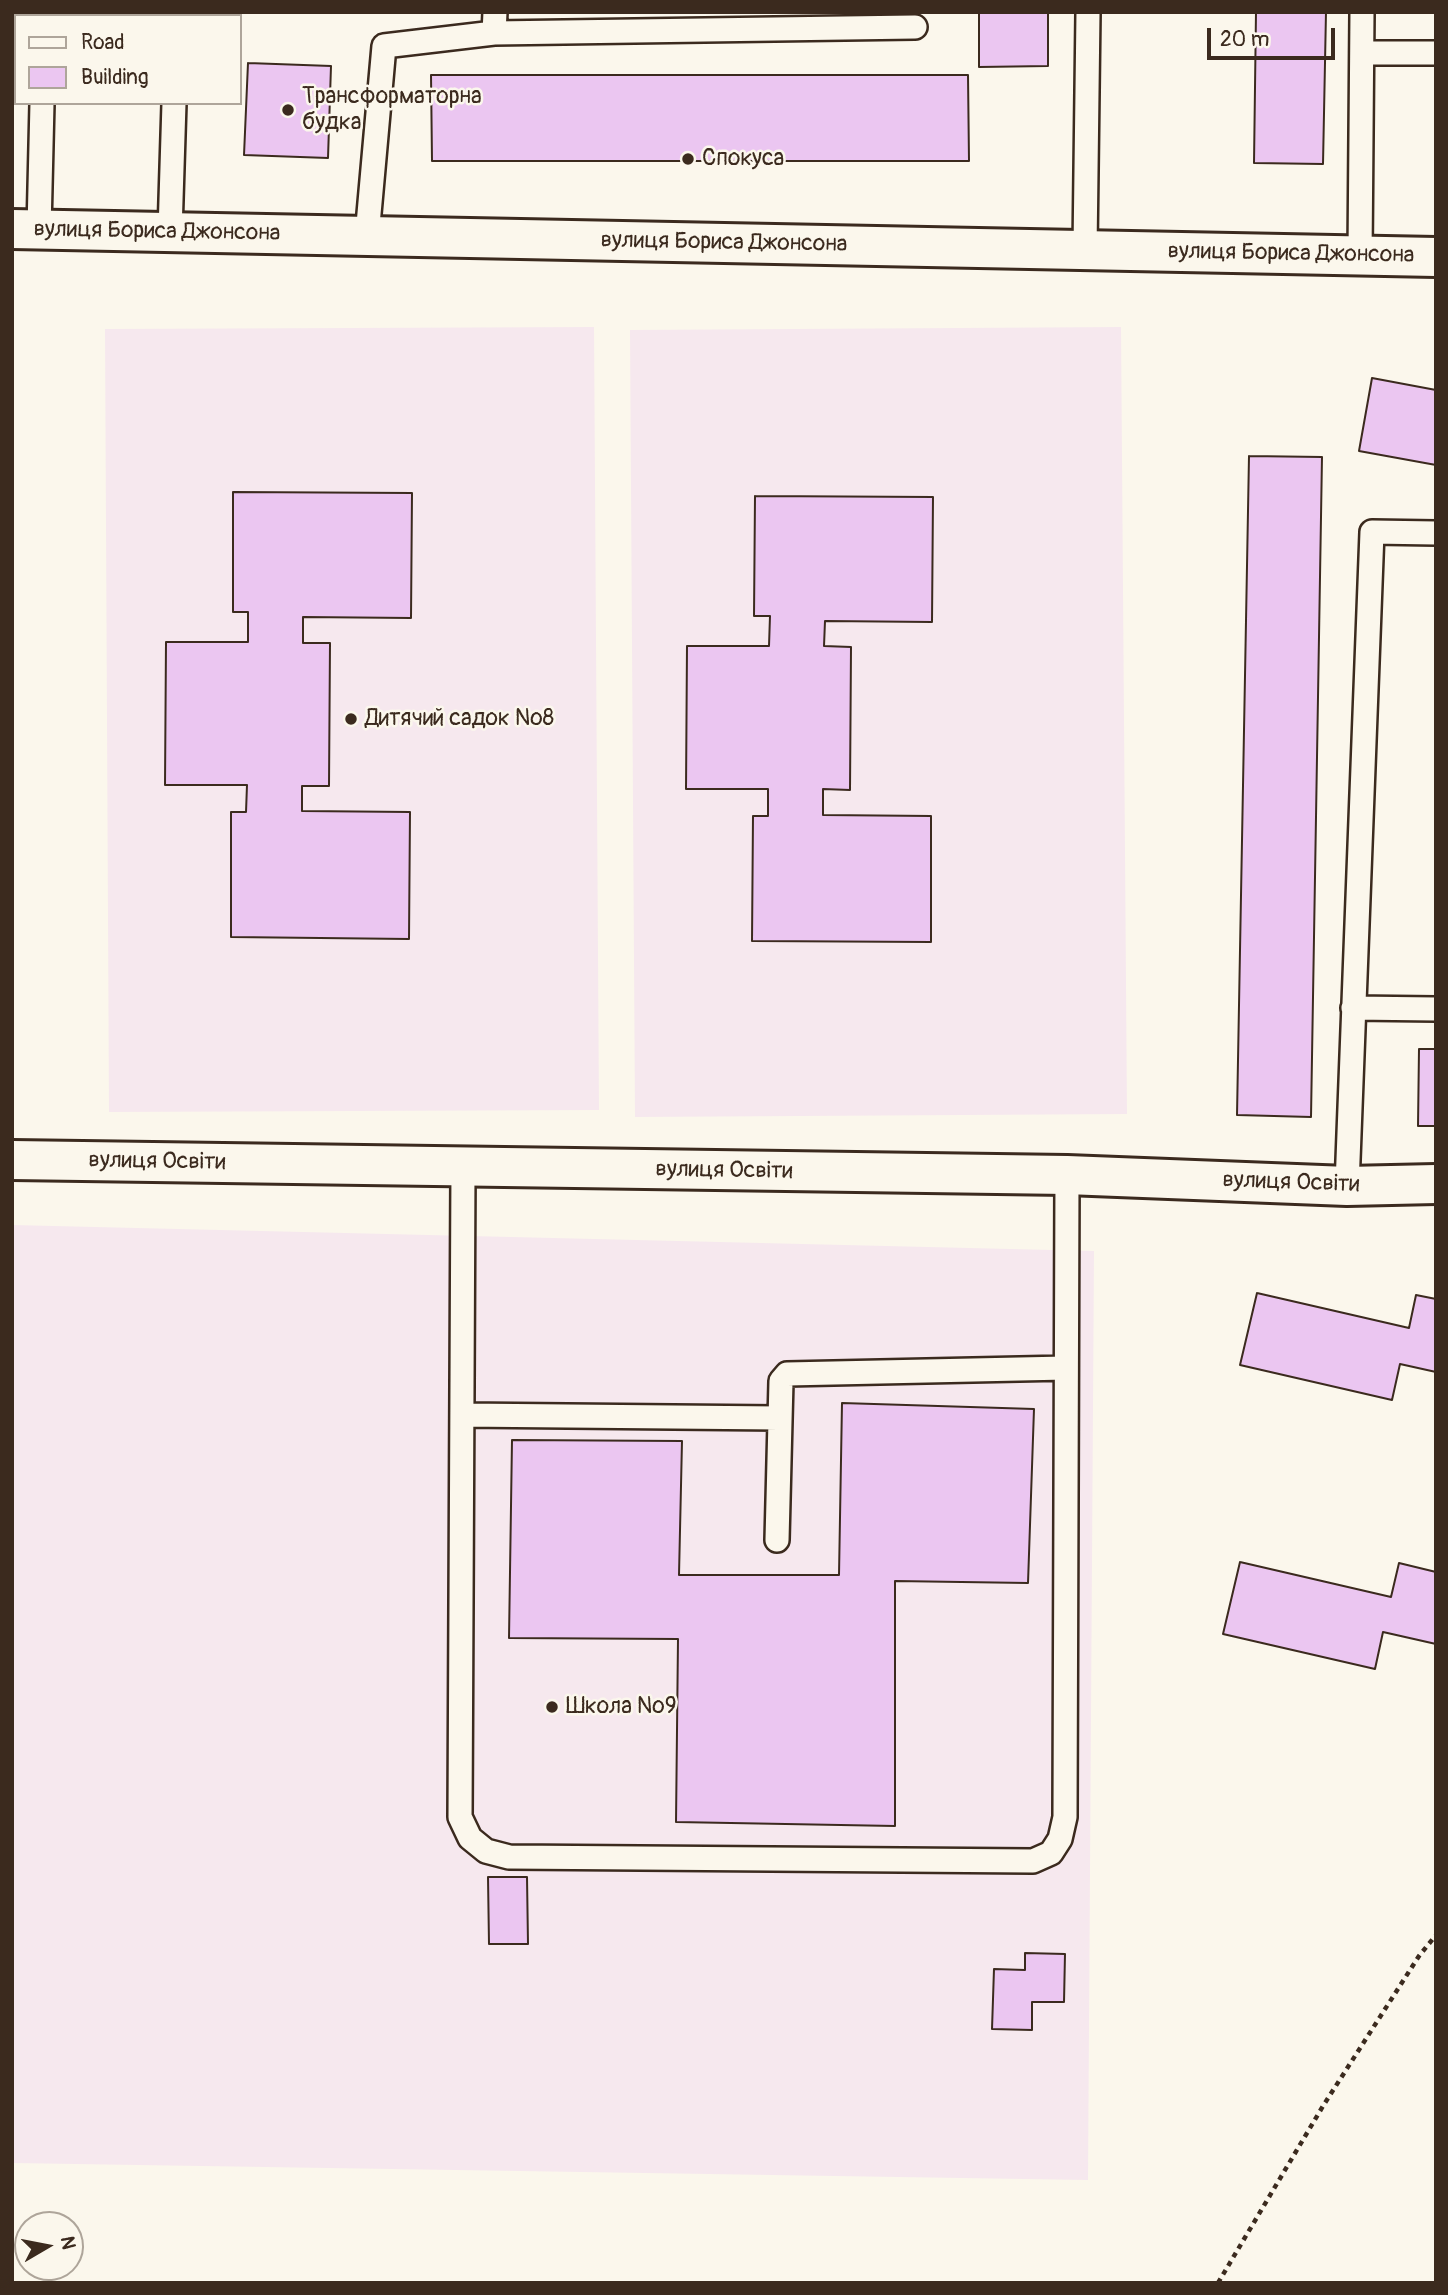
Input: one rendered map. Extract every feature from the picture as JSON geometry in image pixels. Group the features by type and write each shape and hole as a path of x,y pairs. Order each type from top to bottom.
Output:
{"street":[{"name":"вулиця Бориса Джонсона","path":"26,229 1436,257"},
{"name":"вулиця Освіти","path":"12,1160 1067,1175 1346,1186 1436,1184"}],"lane":[{"path":"1085,250 1088,12"},
{"path":"1360,256 1362,12"},
{"path":"367,236 384,46 494,22 915,27"},
{"path":"1362,53 1436,52"},
{"path":"26,229 42,105"},
{"path":"170,232 174,105"},
{"path":"1346,1186 1372,532 1436,533"},
{"path":"1353,1008 1436,1009"},
{"path":"463,1168 460,1817 470,1838 486,1851 509,1857 1033,1861 1051,1853 1060,1839 1065,1817 1067,1175"},
{"path":"778,1541 780,1381 786,1374 1066,1368"},
{"path":"462,1415 779,1418"}],"path":[{"path":"1218,2283 1323,2106 1419,1956 1436,1936"}],"shaded area":[{"name":"Дитячий садок №8","path":"594,327 599,1110 109,1112 105,329"},
{"path":"1121,327 1127,1114 635,1117 630,330"},
{"name":"Школа №9","path":"12,1225 1094,1251 1088,2180 12,2163"}],"building":[{"path":"36,12 109,12 109,14"},
{"path":"979,12 1048,12 1048,66 979,67"},
{"path":"1256,12 1326,12 1323,164 1254,163"},
{"name":"Трансформаторна будка","path":"248,63 331,66 328,158 244,155"},
{"path":"431,75 968,75 969,161 432,161"},
{"path":"1372,378 1436,390 1436,465 1359,451"},
{"path":"1249,456 1322,457 1311,1117 1237,1115"},
{"path":"233,492 412,493 411,618 303,617 303,643 330,643 329,786 302,786 302,811 410,812 409,939 231,937 231,812 246,812 247,785 165,785 166,642 248,642 248,612 233,612"},
{"path":"755,496 933,497 932,622 825,621 824,646 851,647 850,790 823,789 823,815 931,816 931,942 752,941 753,816 768,816 768,789 686,789 687,646 769,646 770,616 754,616"},
{"path":"1419,1049 1436,1049 1436,1126 1418,1126"},
{"path":"1257,1293 1409,1328 1416,1295 1436,1299 1436,1372 1400,1364 1392,1400 1240,1365"},
{"path":"842,1403 1034,1409 1028,1583 895,1581 895,1826 676,1822 678,1639 509,1638 512,1440 682,1441 679,1575 839,1575"},
{"path":"1240,1562 1391,1597 1399,1563 1436,1572 1436,1644 1383,1632 1375,1669 1223,1634"},
{"path":"488,1877 527,1877 528,1944 489,1944"},
{"path":"1025,1953 1065,1954 1064,2002 1032,2002 1032,2030 992,2029 994,1969 1025,1970"}],"place":[{"name":"Трансформаторна будка","path":"288,110"},
{"name":"Спокуса","path":"688,159"},
{"name":"Дитячий садок №8","path":"351,719"},
{"name":"Школа №9","path":"552,1707"}]}
